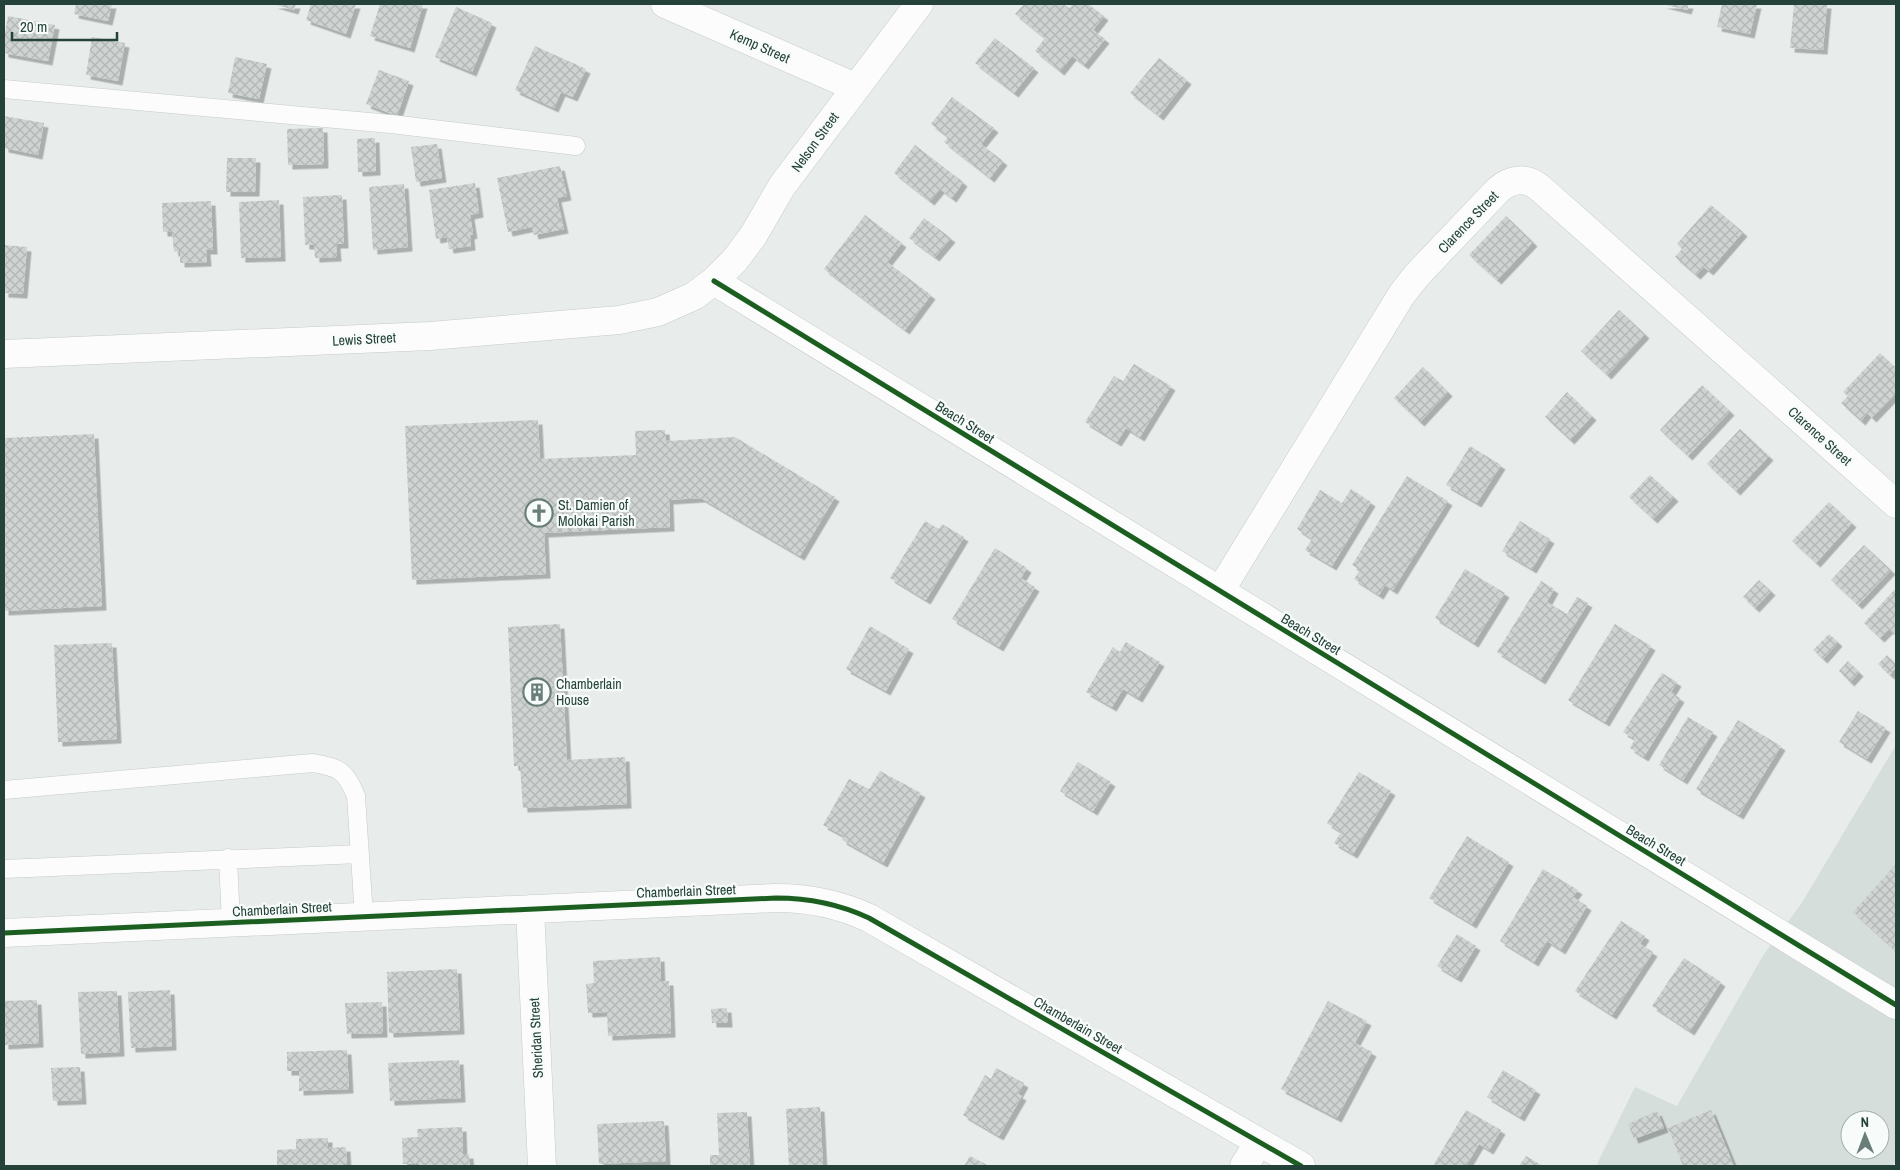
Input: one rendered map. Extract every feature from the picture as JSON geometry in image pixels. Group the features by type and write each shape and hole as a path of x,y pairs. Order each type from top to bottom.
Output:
{"street":[{"name":"Kemp Street","path":"664,4 855,87"},
{"name":"Nelson Street","path":"714,281 744,248 782,186 919,4"},
{"name":"Clarence Street","path":"1220,591 1409,284 1503,186 1514,181 1525,180 1540,188 1896,504"},
{"name":"Lewis Street","path":"4,354 430,336 601,322 658,312 688,299 714,281"},
{"name":"Beach Street","path":"714,281 1896,1005"},
{"name":"Chamberlain Street","path":"4,933 786,898 812,900 841,907 869,918 1301,1166"},
{"name":"Sheridan Street","path":"530,909 542,1166"},
{"path":"1244,1166 1258,1142"}],"lane":[{"path":"4,89 391,124 576,146"},
{"path":"4,790 313,764 333,767 348,778 356,796 364,917"},
{"path":"4,870 228,858 360,854"},
{"path":"228,858 230,923"}],"shaded area":[{"path":"1896,745 1896,1161 1892,1166 1600,1166 1597,1164 1635,1087 1677,1106 1764,954 1801,904"}],"building":[{"path":"76,4 112,4 108,21 74,14"},
{"path":"273,4 296,4 294,10"},
{"path":"311,4 356,4 346,34 306,20"},
{"path":"380,4 423,4 410,48 370,36"},
{"path":"1024,4 1063,4 1069,8 1073,4 1088,4 1104,16 1093,30 1105,39 1084,65 1072,56 1060,71 1035,51 1045,38 1015,14"},
{"path":"1662,4 1689,4 1687,10"},
{"path":"1722,4 1757,4 1750,34 1717,27"},
{"path":"1794,4 1827,4 1823,50 1790,48"},
{"path":"456,7 492,23 472,72 435,57"},
{"path":"8,16 55,25 48,61 4,53 4,39"},
{"path":"92,37 125,43 118,81 86,75"},
{"path":"995,38 1034,68 1014,93 975,63"},
{"path":"535,46 586,69 573,97 561,92 554,108 515,90"},
{"path":"235,57 267,64 259,99 228,93"},
{"path":"1159,58 1187,80 1159,116 1130,93"},
{"path":"379,70 409,81 397,116 366,104"},
{"path":"952,97 994,128 981,144 1003,161 990,178 944,142 948,137 931,124"},
{"path":"4,116 44,123 38,155 4,148"},
{"path":"323,128 324,164 288,165 287,129"},
{"path":"375,138 376,171 358,172 357,139"},
{"path":"437,144 442,178 416,182 411,147"},
{"path":"915,145 963,182 952,198 940,189 930,201 894,173"},
{"path":"227,158 256,158 255,192 226,192"},
{"path":"560,166 567,196 557,198 564,229 534,235 532,227 508,232 497,178"},
{"path":"475,183 479,213 470,215 473,234 470,235 471,246 449,249 447,237 436,239 429,190"},
{"path":"404,184 408,247 373,250 369,187"},
{"path":"342,195 344,244 336,244 337,257 315,258 314,245 305,245 303,197"},
{"path":"279,200 281,257 241,258 239,202"},
{"path":"211,201 213,250 206,250 207,262 180,263 180,251 174,252 172,232 163,232 162,203"},
{"path":"1711,205 1743,232 1709,271 1704,267 1696,275 1675,257 1682,249 1677,244"},
{"path":"865,215 902,243 887,262 931,295 905,330 824,269"},
{"path":"1506,216 1533,242 1497,280 1469,255"},
{"path":"924,218 951,238 935,257 909,238"},
{"path":"4,245 27,247 23,294 4,293"},
{"path":"1619,310 1645,334 1607,375 1581,351"},
{"path":"1880,353 1896,368 1896,393 1872,418 1867,413 1861,421 1841,403 1848,396 1843,392"},
{"path":"1134,364 1171,386 1140,437 1126,428 1117,442 1085,422 1114,376 1123,381"},
{"path":"1423,367 1448,392 1420,422 1394,398"},
{"path":"1702,385 1730,411 1688,456 1660,430"},
{"path":"1567,392 1592,416 1570,440 1545,417"},
{"name":"St. Damien of Molokai Parish","path":"538,420 540,459 636,455 635,431 665,430 666,441 735,437 835,497 800,556 701,498 669,500 670,527 544,533 546,574 412,580 405,426"},
{"path":"1740,429 1769,456 1736,491 1707,464"},
{"path":"94,434 102,606 4,611 4,438"},
{"path":"1470,446 1501,465 1477,503 1446,485"},
{"path":"1650,475 1674,497 1653,519 1629,497"},
{"path":"1407,476 1448,501 1393,590 1385,585 1379,595 1354,579 1360,570 1352,565"},
{"path":"1351,489 1371,502 1332,566 1305,550 1312,539 1297,529 1320,490 1342,503"},
{"path":"1829,502 1852,523 1816,563 1792,541"},
{"path":"925,521 939,529 942,524 964,537 926,600 890,578"},
{"path":"1520,521 1550,539 1532,569 1502,551"},
{"path":"1864,545 1891,570 1858,605 1831,580"},
{"path":"995,548 1027,568 1021,578 1035,587 999,647 952,619"},
{"path":"1465,569 1505,593 1474,643 1435,618"},
{"path":"1759,580 1771,591 1755,608 1743,597"},
{"path":"1541,581 1554,589 1547,602 1567,614 1577,597 1588,603 1541,680 1497,652"},
{"path":"1896,588 1896,635 1889,629 1880,638 1864,623"},
{"name":"Chamberlain House","path":"560,624 567,760 625,757 627,804 523,808 520,766 514,766 508,627"},
{"path":"1615,624 1651,646 1605,722 1568,700"},
{"path":"870,626 909,649 886,691 846,669"},
{"path":"1829,634 1838,642 1823,659 1813,650"},
{"path":"1126,642 1160,662 1138,698 1123,689 1112,707 1086,692 1113,647 1120,652"},
{"path":"112,643 117,739 58,742 54,645"},
{"path":"1887,655 1896,664 1890,675 1878,664"},
{"path":"1848,661 1859,672 1850,682 1839,671"},
{"path":"1662,673 1677,682 1671,692 1680,698 1644,757 1630,748 1635,739 1623,732"},
{"path":"1858,711 1886,728 1867,759 1839,742"},
{"path":"1688,717 1713,732 1683,780 1659,765"},
{"path":"1738,720 1781,746 1739,815 1696,789"},
{"path":"1078,762 1111,782 1093,811 1060,791"},
{"path":"880,771 921,793 883,863 842,840 844,836 823,825 849,779 869,789"},
{"path":"1359,772 1391,791 1353,854 1334,843 1341,832 1327,823"},
{"path":"1467,836 1509,862 1472,924 1429,898"},
{"path":"1896,864 1896,951 1853,912"},
{"path":"1543,869 1578,890 1573,897 1587,906 1561,950 1547,941 1534,962 1500,941"},
{"path":"1621,921 1645,936 1640,944 1653,952 1612,1015 1575,991"},
{"path":"1457,934 1476,946 1457,978 1437,966"},
{"path":"660,957 661,981 669,981 671,1033 608,1036 607,1012 588,1013 586,984 594,983 593,961"},
{"path":"1684,958 1721,982 1690,1031 1652,1006"},
{"path":"457,969 460,1030 389,1033 387,972"},
{"path":"170,990 172,1046 131,1048 128,992"},
{"path":"117,991 120,1052 81,1054 78,992"},
{"path":"37,1000 39,1043 4,1045 4,1001"},
{"path":"1328,1001 1367,1021 1355,1043 1372,1052 1337,1118 1281,1089"},
{"path":"382,1002 383,1033 347,1034 345,1003"},
{"path":"727,1008 728,1023 712,1023 711,1009"},
{"path":"347,1050 349,1089 299,1091 299,1071 287,1071 287,1052"},
{"path":"459,1060 461,1098 390,1101 388,1063"},
{"path":"80,1067 82,1100 53,1101 51,1068"},
{"path":"996,1068 1024,1083 1018,1094 1022,1096 999,1136 963,1115 985,1075 991,1079"},
{"path":"1503,1070 1536,1090 1520,1117 1487,1097"},
{"path":"820,1107 823,1166 789,1166 786,1109"},
{"path":"1466,1110 1501,1130 1489,1150 1479,1144 1466,1166 1438,1166 1434,1164"},
{"path":"1711,1110 1734,1166 1683,1166 1668,1128"},
{"path":"1657,1111 1664,1128 1634,1139 1628,1124"},
{"path":"747,1112 750,1166 710,1166 710,1155 719,1155 717,1113"},
{"path":"664,1121 666,1161 599,1164 597,1124"},
{"path":"462,1127 463,1154 469,1154 470,1166 419,1166 419,1164 403,1164 402,1138 418,1137 417,1129"},
{"path":"328,1138 328,1148 346,1147 347,1166 277,1166 277,1150 296,1149 296,1139"},
{"path":"970,1156 989,1166 964,1166"},
{"path":"1526,1156 1543,1166 1519,1166"}],"cycle path":[{"path":"714,281 1896,1005"},
{"path":"4,933 776,898 812,901 846,909 869,918 1301,1166"}],"place":[{"name":"St. Damien of Molokai Parish","path":"539,513"},
{"name":"Chamberlain House","path":"537,692"}]}
